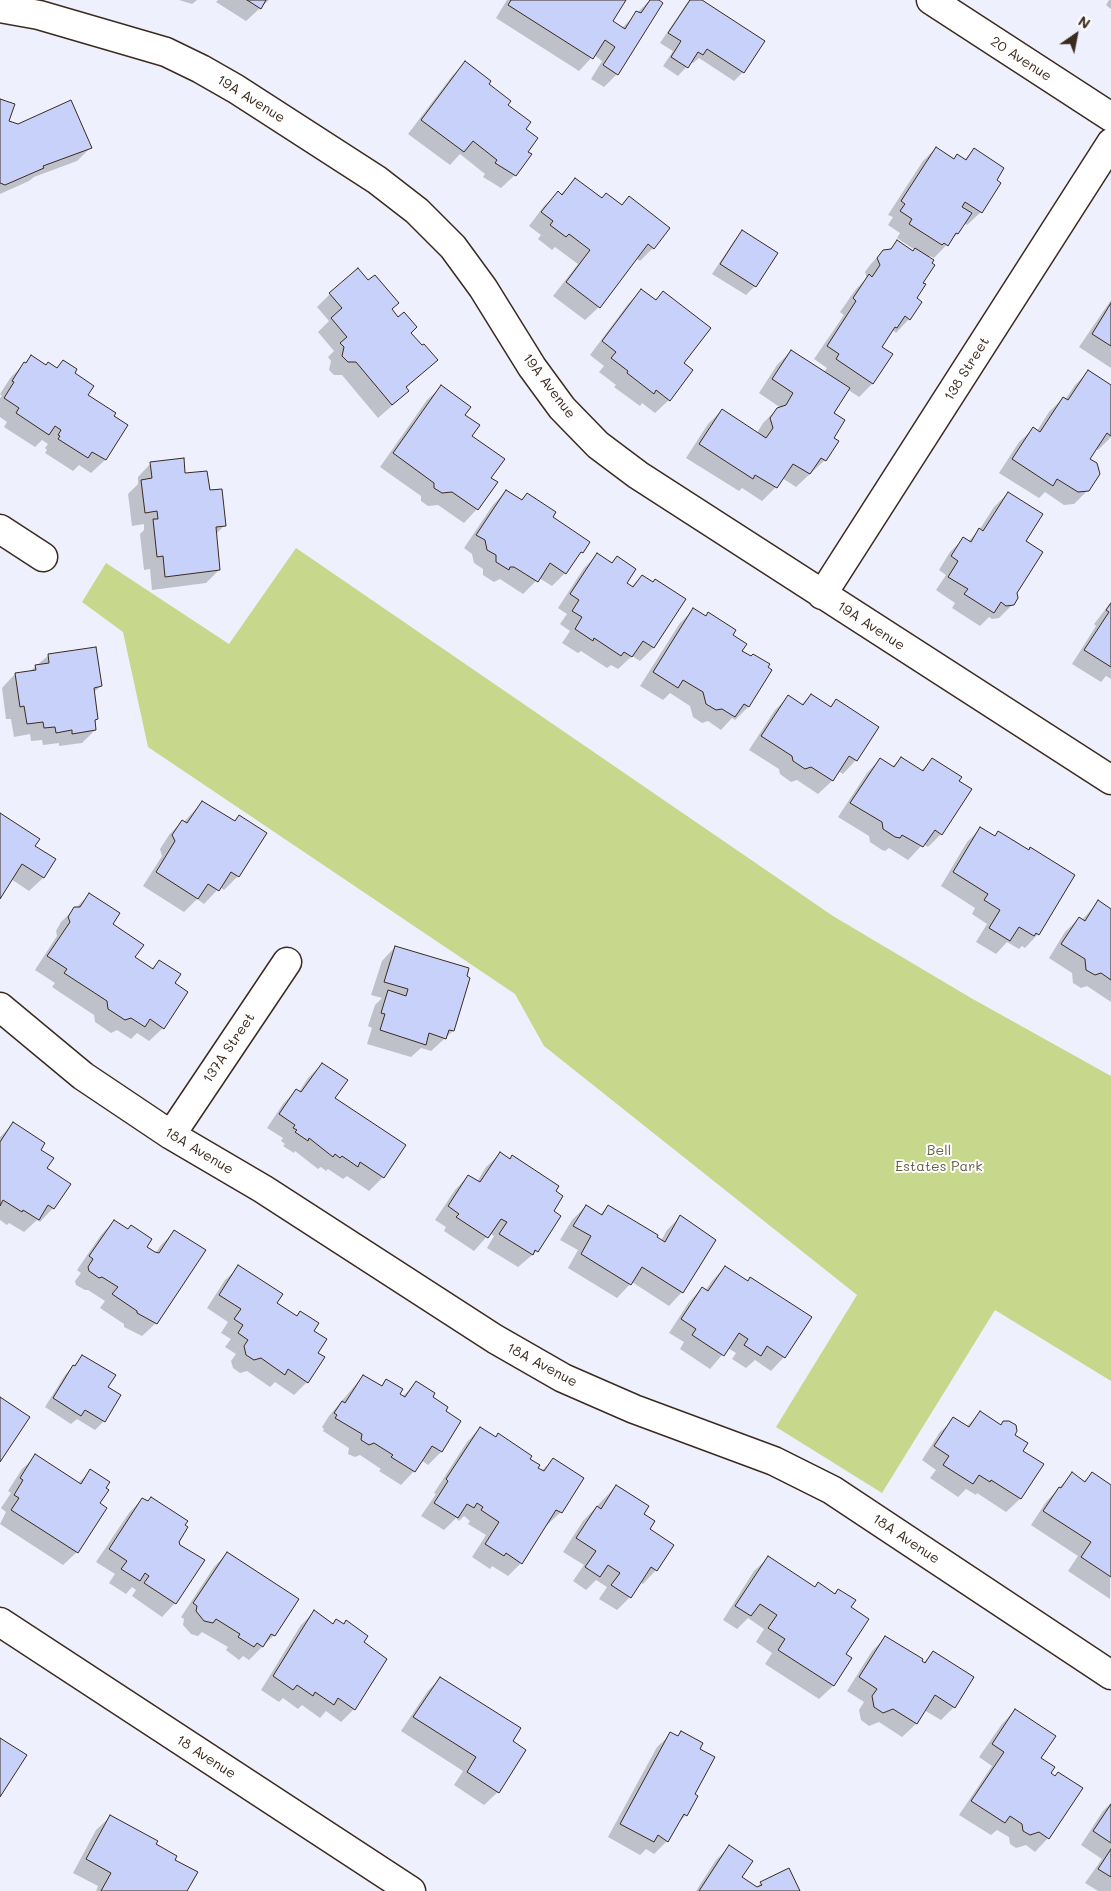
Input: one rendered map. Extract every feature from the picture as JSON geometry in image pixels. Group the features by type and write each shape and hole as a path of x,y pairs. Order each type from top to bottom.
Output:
{"street":[{"name":"20 Avenue","path":"931,0 1111,117"},
{"name":"19A Avenue","path":"0,8 39,15 166,52 202,69 236,89 377,180 417,211 453,247 483,288 532,367 562,408 598,445 638,475 822,596 1111,780"},
{"name":"138 Street","path":"822,596 1111,143"},
{"path":"0,529 43,557"},
{"name":"137A Street","path":"171,1135 287,962"},
{"name":"18A Avenue","path":"0,1007 83,1076 171,1135 263,1188 495,1339 563,1378 634,1409 774,1462 832,1490 1111,1675"},
{"name":"18 Avenue","path":"0,1622 412,1891"}],"green space":[{"name":"Bell Estates Park","path":"296,548 833,916 971,998 1111,1076 1111,1381 995,1310 882,1493 776,1427 857,1295 544,1046 515,994 148,747 123,632 82,602 106,563 229,644"}],"building":[{"path":"247,0 266,0 261,9"},
{"path":"511,0 626,0 613,21 625,29 636,11 641,13 650,0 659,0 663,3 618,75 603,65 615,47 605,40 593,59 508,5"},
{"path":"690,0 702,0 765,41 744,73 707,49 703,55 698,52 688,68 671,57 681,41 668,33"},
{"path":"465,61 491,81 489,84 511,101 508,105 531,122 526,129 538,138 528,152 532,154 516,176 495,163 497,160 473,141 464,152 421,120"},
{"path":"0,99 15,104 9,121 18,124 71,100 92,148 43,166 44,168 5,185 0,183"},
{"path":"936,147 954,159 957,154 966,160 974,148 1004,168 997,180 1001,183 982,213 965,202 962,207 972,213 948,246 944,243 942,245 909,224 912,219 900,211 905,204 901,201"},
{"path":"575,178 602,198 606,193 622,205 629,196 670,228 654,249 648,244 600,308 566,282 590,250 569,234 566,237 550,225 553,221 541,212 558,191 562,195"},
{"path":"742,230 778,253 756,287 720,264"},
{"path":"897,240 913,251 915,248 934,260 932,263 935,265 923,283 926,284 917,298 922,302 910,320 905,316 897,328 895,327 882,347 893,354 873,384 836,359 839,354 827,346 856,301 853,298 869,274 872,277 880,265 877,258 883,250 891,249"},
{"path":"358,268 368,280 375,275 399,303 392,309 398,317 404,312 417,327 411,333 438,360 406,387 409,391 392,405 356,362 348,362 342,356 344,347 340,343 347,337 331,318 342,308 329,293"},
{"path":"641,289 656,300 663,291 711,328 684,363 693,370 670,401 656,390 654,394 627,373 628,371 611,358 616,352 602,341"},
{"path":"1111,303 1111,346 1092,334"},
{"path":"791,350 850,388 834,413 845,420 834,438 839,441 826,461 821,458 810,474 793,464 777,488 755,475 753,479 699,444 722,409 766,438 773,428 770,418 777,408 786,405 793,393 772,379"},
{"path":"31,355 46,365 48,362 57,368 63,360 77,369 75,373 94,386 88,395 116,413 114,416 128,425 106,460 92,452 88,458 58,439 61,430 55,426 49,435 16,413 19,408 4,398 14,382 12,381 24,362 26,363"},
{"path":"1088,370 1111,385 1111,436 1107,433 1090,459 1097,463 1100,474 1089,491 1078,492 1057,479 1053,486 1012,459 1033,427 1040,432 1063,397 1068,400"},
{"path":"441,385 471,407 465,415 480,425 472,436 505,459 491,478 498,482 478,510 452,492 442,493 434,488 434,483 393,453"},
{"path":"184,458 185,473 207,471 210,490 222,489 226,526 216,527 220,570 165,577 163,556 157,557 153,519 158,519 157,511 145,513 141,480 152,478 150,462"},
{"path":"506,490 522,500 527,493 556,512 553,517 590,542 566,574 550,563 538,582 514,567 510,567 509,570 496,562 496,555 487,550 485,540 476,535"},
{"path":"1008,492 1043,514 1026,541 1043,552 1017,593 1018,598 1014,605 1006,606 1001,602 994,613 964,594 968,589 948,577 958,561 951,556 963,537 971,542 979,528 983,531"},
{"path":"597,553 612,563 617,556 636,569 627,583 633,587 642,575 653,582 655,579 686,599 654,648 643,641 632,657 624,652 621,656 594,638 593,641 575,629 582,617 572,611 579,600 570,594"},
{"path":"1111,603 1111,667 1084,650 1109,612 1106,610"},
{"path":"693,608 706,616 708,612 736,630 733,635 747,644 742,651 751,656 753,654 770,664 768,667 772,670 749,707 744,704 735,717 722,709 716,710 706,704 703,692 683,680 678,688 653,672"},
{"path":"96,647 102,686 94,688 98,719 95,720 96,730 72,734 72,730 56,733 55,727 44,728 43,722 27,724 24,706 20,707 15,673 36,670 35,665 49,663 48,654"},
{"path":"811,694 831,707 836,699 879,727 857,761 849,756 833,781 811,767 805,769 793,761 792,756 761,736 788,695 803,705"},
{"path":"901,757 923,771 932,758 962,777 959,781 972,789 942,835 935,830 923,847 902,835 900,838 895,837 883,829 882,822 850,803 880,758 894,767"},
{"path":"202,801 235,821 239,815 267,833 239,877 231,872 219,891 208,884 198,899 156,872 175,841 172,835 182,820 187,823"},
{"path":"0,813 40,839 35,846 56,859 44,878 22,864 0,899"},
{"path":"980,827 995,836 998,831 1029,850 1030,847 1075,875 1039,935 1036,933 1034,936 1019,927 1010,941 989,928 1000,910 984,900 988,894 953,872"},
{"path":"89,893 120,913 113,924 144,945 135,957 153,969 159,960 181,974 175,983 188,992 164,1029 150,1019 145,1027 131,1018 125,1020 108,1009 107,1001 64,973 67,969 47,956 70,922 68,917 74,907 80,907"},
{"path":"1098,900 1111,909 1111,980 1101,973 1095,975 1086,970 1085,959 1061,944 1079,917 1085,921"},
{"path":"395,946 469,968 467,976 470,978 454,1031 449,1030 446,1039 429,1033 426,1045 380,1030 385,1014 381,1013 388,990 406,996 408,989 384,982"},
{"path":"322,1063 348,1080 335,1098 406,1145 384,1178 360,1162 358,1167 342,1156 340,1158 335,1154 333,1157 309,1138 308,1141 295,1132 297,1130 293,1128 295,1125 279,1114 296,1089 301,1092"},
{"path":"13,1122 45,1143 41,1150 54,1158 47,1168 71,1184 54,1209 48,1205 39,1220 3,1200 0,1206 0,1142"},
{"path":"500,1152 510,1159 512,1155 559,1186 556,1191 563,1196 554,1211 561,1216 538,1252 535,1250 533,1255 499,1234 507,1222 501,1219 488,1238 456,1217 459,1214 448,1206 468,1175 480,1182"},
{"path":"586,1205 602,1215 608,1205 658,1235 657,1237 665,1242 680,1215 716,1240 683,1293 642,1267 631,1285 581,1254 591,1236 573,1226"},
{"path":"114,1220 128,1229 131,1225 152,1239 147,1247 155,1252 159,1253 174,1230 206,1250 157,1324 137,1313 137,1311 112,1294 118,1287 89,1271 88,1267 93,1259 89,1256"},
{"path":"238,1265 283,1294 277,1303 297,1316 300,1311 319,1323 314,1331 327,1339 318,1353 325,1357 308,1383 288,1369 285,1375 261,1358 254,1360 246,1355 244,1346 248,1340 238,1333 243,1325 234,1319 241,1309 219,1295"},
{"path":"725,1266 748,1281 750,1277 812,1317 785,1358 767,1346 761,1356 744,1345 748,1339 739,1333 724,1356 692,1335 696,1329 681,1319 702,1287 708,1291"},
{"path":"82,1355 116,1375 108,1387 121,1395 105,1422 85,1410 81,1416 53,1398 73,1365 75,1366"},
{"path":"363,1375 382,1386 386,1379 403,1389 400,1394 405,1397 416,1381 435,1393 433,1397 448,1407 446,1411 461,1421 442,1452 432,1446 415,1472 391,1457 393,1455 374,1443 369,1445 361,1440 362,1434 335,1418 337,1415 334,1413 342,1401 345,1403"},
{"path":"0,1397 30,1417 0,1462"},
{"path":"980,1411 1001,1425 1003,1421 1009,1421 1016,1425 1017,1431 1015,1435 1028,1443 1023,1451 1044,1464 1021,1499 991,1480 990,1482 979,1475 973,1484 943,1465 949,1456 934,1446 953,1417 969,1427"},
{"path":"480,1427 496,1437 498,1433 532,1456 530,1459 540,1465 538,1468 544,1471 553,1458 584,1478 562,1513 556,1510 522,1564 506,1553 504,1556 485,1544 499,1522 481,1510 483,1507 477,1503 474,1508 467,1504 458,1518 434,1503 448,1481 446,1479"},
{"path":"35,1454 81,1484 90,1469 110,1482 106,1488 109,1490 100,1503 107,1508 78,1553 11,1510 19,1498 14,1495 23,1480 20,1478"},
{"path":"1072,1472 1085,1482 1092,1472 1111,1485 1111,1577 1081,1557 1091,1542 1043,1511"},
{"path":"616,1485 649,1506 644,1514 655,1521 650,1529 674,1545 657,1571 651,1567 631,1598 611,1585 620,1573 608,1565 600,1577 585,1567 596,1551 576,1538 597,1506 601,1509"},
{"path":"151,1497 188,1521 185,1525 188,1527 179,1542 180,1545 205,1560 176,1604 144,1583 149,1576 145,1573 140,1581 121,1569 127,1561 109,1549 142,1498 148,1501"},
{"path":"227,1552 299,1599 275,1636 271,1634 263,1647 257,1643 254,1647 238,1637 240,1634 216,1619 213,1623 204,1621 196,1611 197,1606 193,1603"},
{"path":"768,1556 815,1587 818,1582 835,1594 838,1589 856,1600 851,1607 869,1619 846,1654 852,1658 834,1686 778,1650 785,1639 768,1628 777,1615 760,1604 751,1616 735,1606"},
{"path":"314,1610 333,1624 336,1619 344,1624 346,1620 368,1636 364,1642 387,1659 355,1710 338,1698 334,1705 315,1692 313,1696 297,1685 293,1690 273,1676"},
{"path":"885,1636 923,1659 922,1661 925,1663 933,1651 974,1677 955,1708 935,1695 917,1724 893,1709 883,1713 874,1707 872,1696 877,1689 859,1677"},
{"path":"440,1677 521,1728 513,1741 526,1750 499,1793 467,1772 476,1757 413,1717"},
{"path":"1015,1709 1056,1736 1041,1758 1055,1767 1051,1773 1055,1776 1058,1772 1083,1788 1049,1839 1039,1832 1030,1835 1023,1831 1022,1824 1010,1816 1005,1823 971,1801 1004,1752 992,1744"},
{"path":"681,1731 703,1743 700,1749 715,1757 695,1794 698,1796 687,1816 684,1814 668,1842 658,1835 654,1842 620,1824 670,1732 678,1736"},
{"path":"0,1738 27,1755 0,1797"},
{"path":"1111,1804 1111,1843 1093,1831"},
{"path":"110,1815 158,1841 156,1844 177,1856 175,1860 198,1872 187,1891 101,1891 111,1873 86,1859"},
{"path":"729,1845 753,1861 742,1877 757,1887 762,1885 760,1882 789,1868 800,1891 699,1891"},
{"path":"1111,1849 1111,1877 1098,1869"}]}
